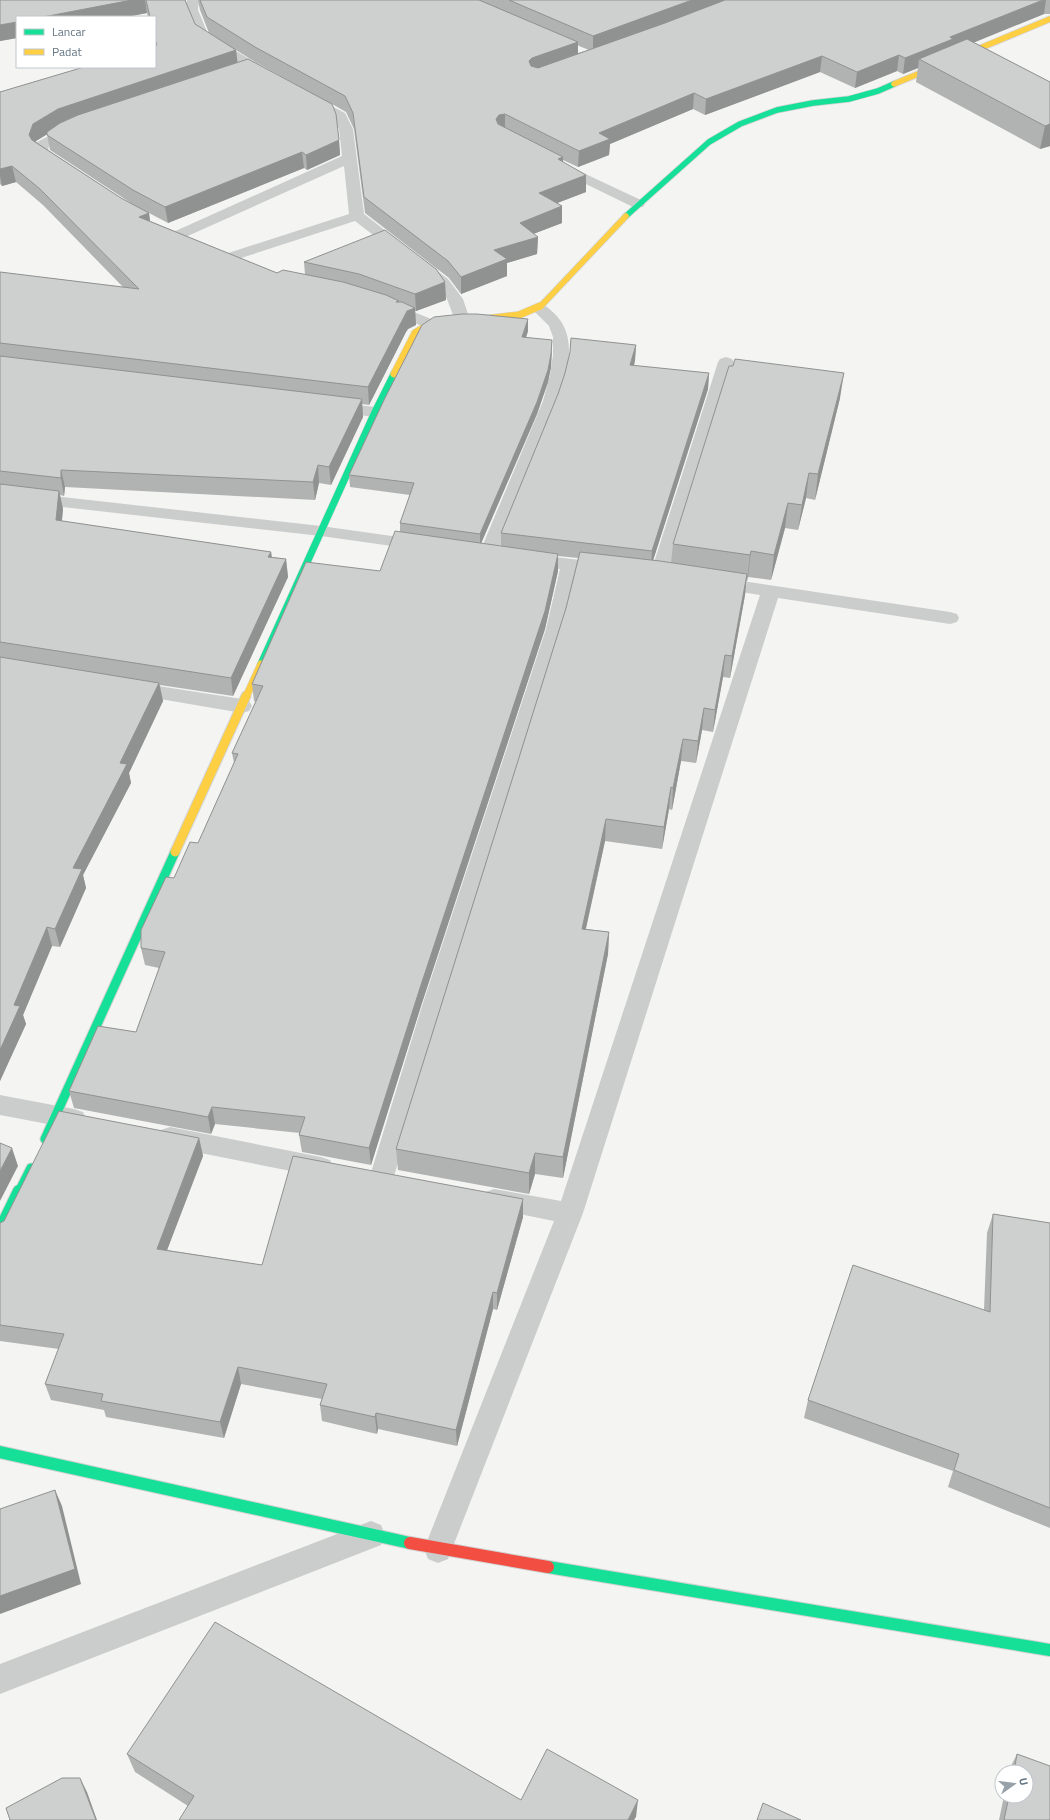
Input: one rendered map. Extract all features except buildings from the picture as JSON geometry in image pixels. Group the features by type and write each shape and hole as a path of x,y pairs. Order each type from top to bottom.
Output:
{"street":[{"path":"193,0 192,10 202,36 251,67 277,81"},
{"path":"0,1230 57,1115 374,412 415,333 430,324 469,320 507,319 527,315 540,308 638,204 709,142 740,124 777,110 813,103 849,99 878,91 1050,19"},
{"path":"236,72 251,67"},
{"path":"296,91 340,116 346,129 357,216 443,282 469,320"},
{"path":"73,173 41,152 42,145 68,130 89,122"},
{"path":"176,236 349,158"},
{"path":"544,158 638,204"},
{"path":"224,259 357,216"},
{"path":"163,228 190,242"},
{"path":"210,252 243,268"},
{"path":"371,301 393,308 430,324"},
{"path":"540,308 558,328 562,347 556,382 551,401 493,555 570,566 622,571"},
{"path":"659,575 726,362"},
{"path":"320,405 374,412"},
{"path":"0,495 321,531 435,547"},
{"path":"149,1133 371,1177 555,629 570,566"},
{"path":"696,580 950,618"},
{"path":"438,1549 570,1213 771,591"},
{"path":"117,686 242,706"},
{"path":"0,1105 95,1123"},
{"path":"472,1195 570,1213"},
{"path":"0,1452 438,1549 1050,1650"},
{"path":"0,1679 371,1535"}],"traffic: fast":[{"path":"626,216 709,142 740,124 777,110 813,103 849,99 878,91 894,84"},
{"path":"261,664 375,412 394,374"},
{"path":"45,1139 175,852"},
{"path":"0,1230 31,1168"},
{"path":"0,1452 410,1543"},
{"path":"548,1567 1050,1650"}],"traffic: slow":[{"path":"894,84 1050,19"},
{"path":"485,319 513,317 526,314 539,308 626,216"},
{"path":"394,374 415,333 430,324 447,322"},
{"path":"175,852 261,664"}],"traffic: jam":[{"path":"410,1543 548,1567"}]}
